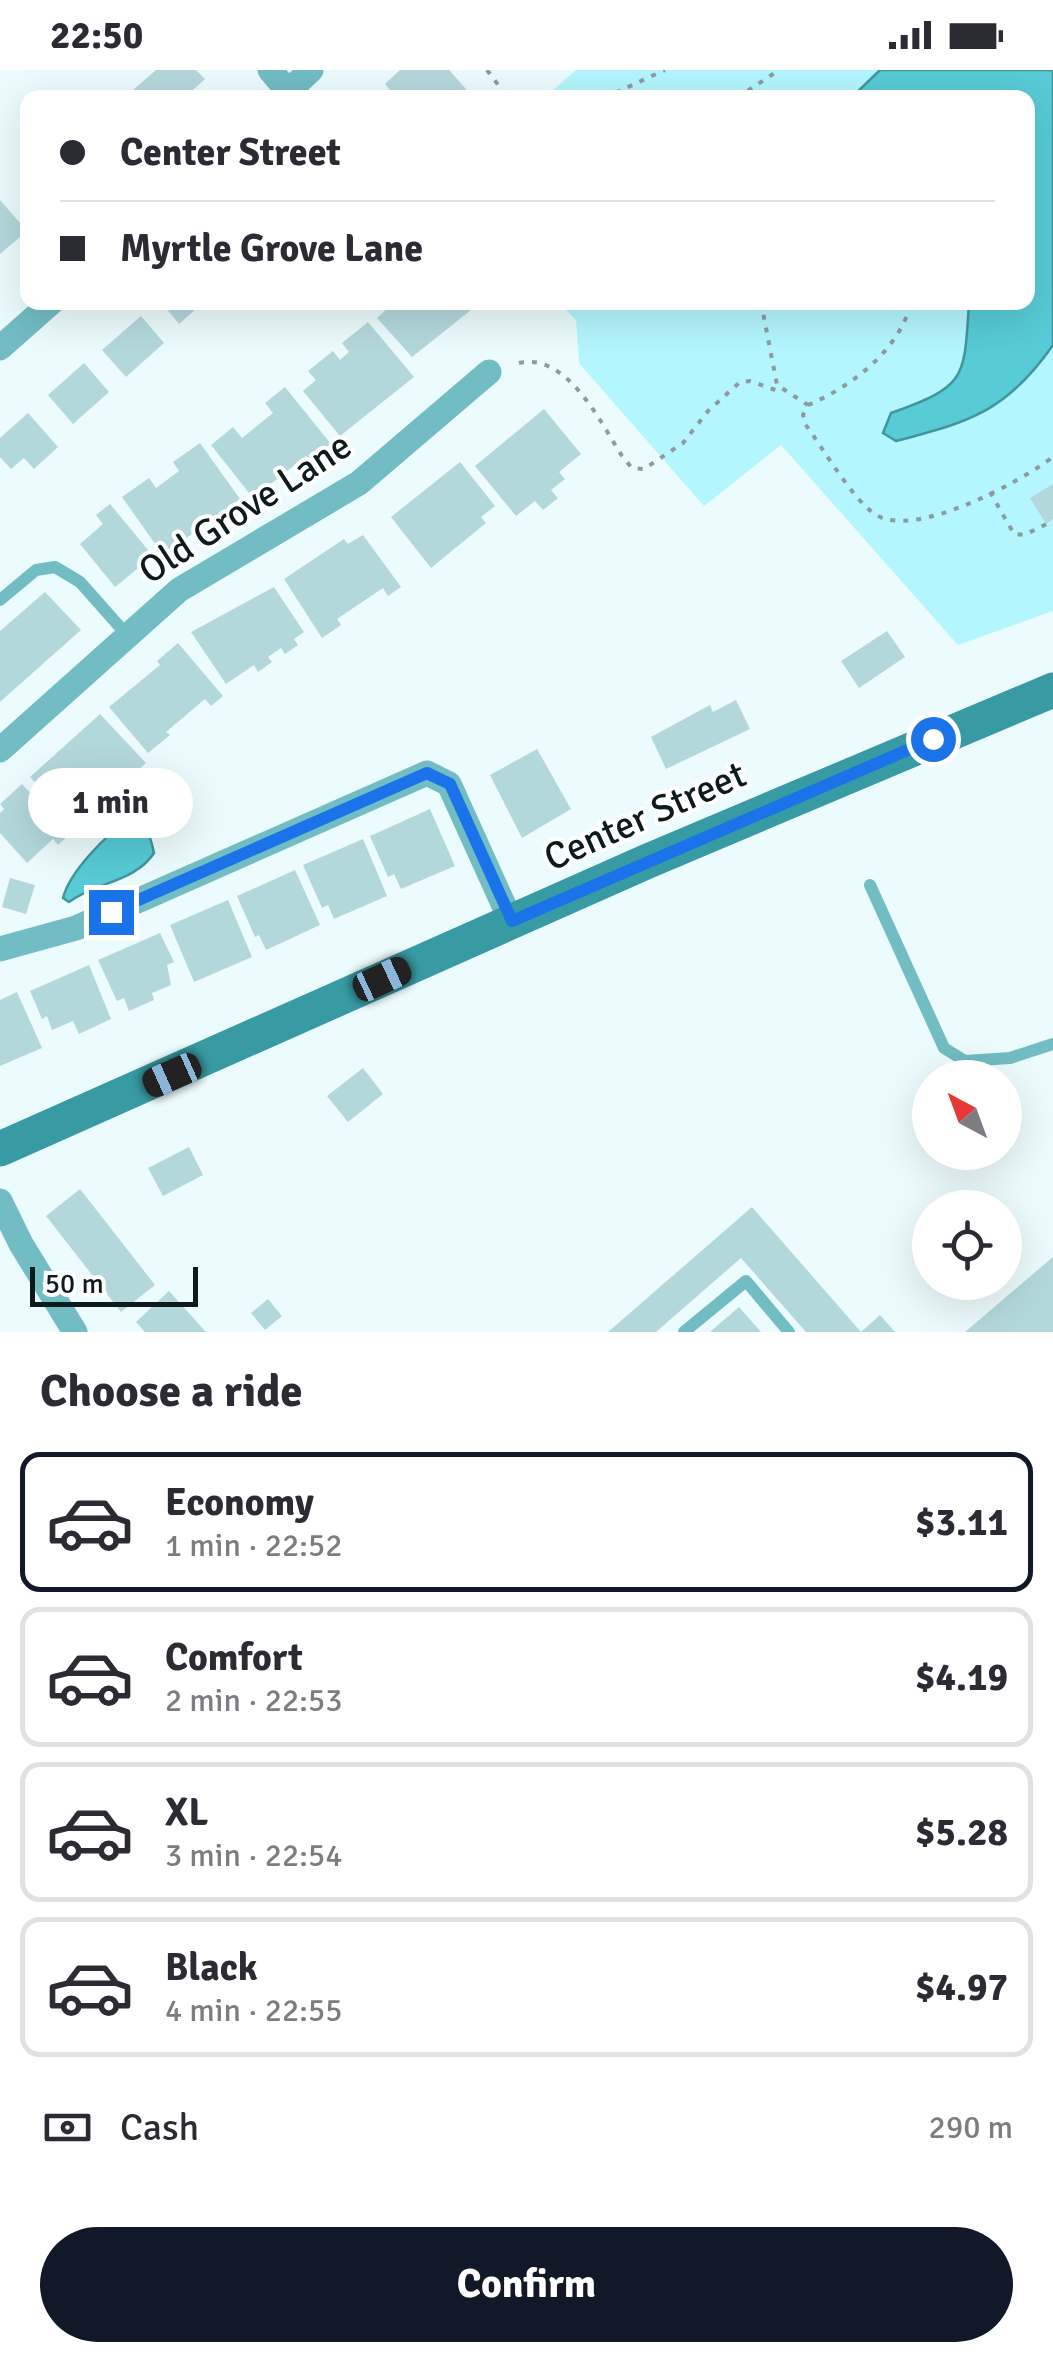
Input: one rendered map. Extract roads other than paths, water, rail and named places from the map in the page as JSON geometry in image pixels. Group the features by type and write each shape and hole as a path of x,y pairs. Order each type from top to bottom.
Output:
{"main road":[{"name":"Center Street","path":"0,1149 512,921 1053,690"}],"street":[{"path":"289,90 312,70"},
{"path":"0,348 43,310"},
{"name":"Old Grove Lane","path":"0,750 127,634 214,567 359,483 489,372"},
{"path":"0,950 76,928 427,773 450,784 512,921"},
{"path":"0,1201 21,1244 76,1332"}],"lane":[{"path":"0,600 36,570 55,567 80,582 127,634"},
{"path":"870,885 944,1048 965,1060 1010,1058 1053,1044"},
{"path":"684,1332 746,1281 789,1332"}]}
